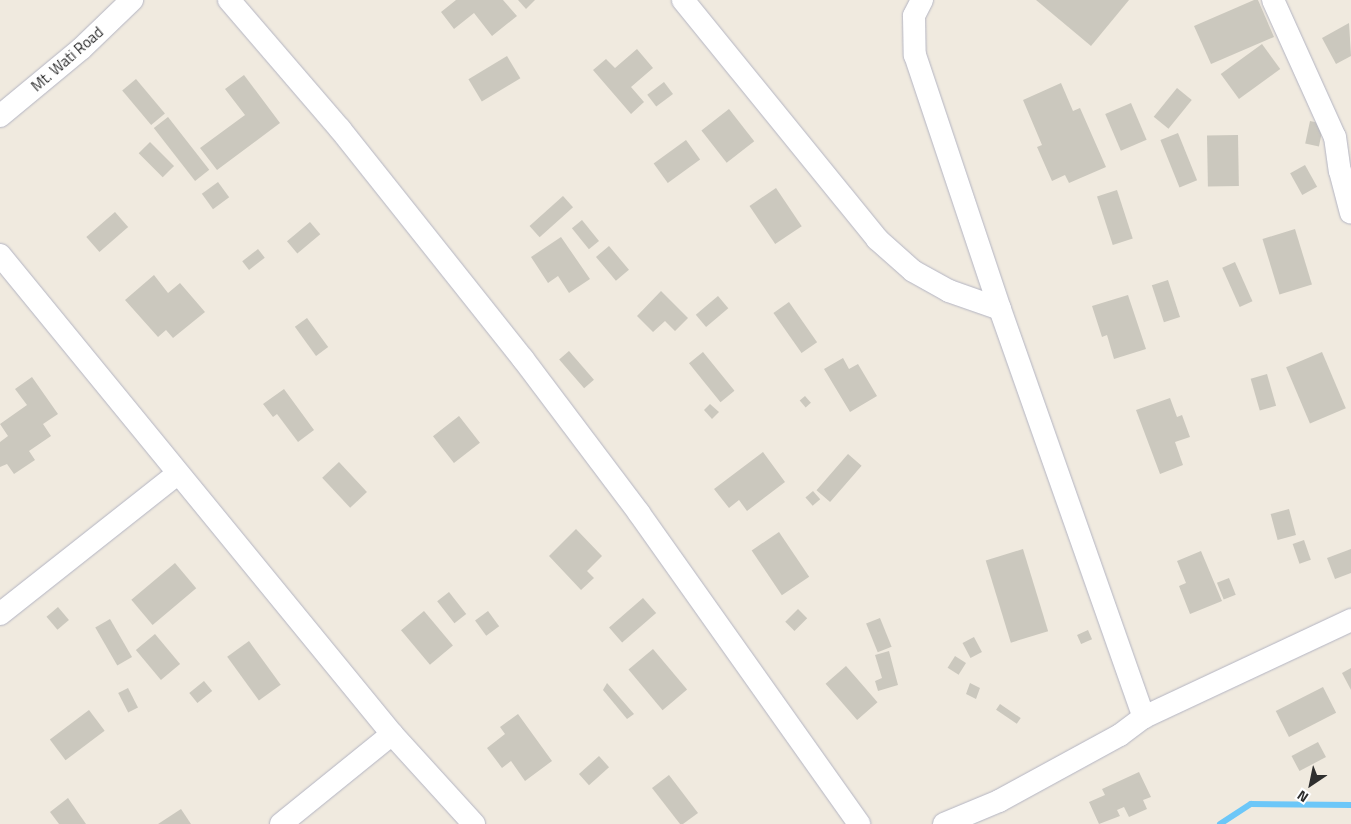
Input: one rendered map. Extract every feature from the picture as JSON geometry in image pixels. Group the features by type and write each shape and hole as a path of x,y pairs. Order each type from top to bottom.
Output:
{"street":[{"name":"Mt. Wati Road","path":"0,116 81,49 132,0"},
{"path":"229,0 340,130 523,359 639,513 859,824"},
{"path":"683,0 877,239 912,271 950,291 1000,309"},
{"path":"922,0 914,16 915,55 1000,309 1144,717"},
{"path":"1273,0 1343,133 1340,171 1351,213"},
{"path":"0,255 177,474 392,734 474,824"},
{"path":"0,614 177,474"},
{"path":"944,824 999,801 1120,735 1144,717 1351,620"},
{"path":"281,824 392,734"}],"building":[{"path":"456,0 503,0 517,16 492,36 474,13 454,29 441,12"},
{"path":"518,0 535,0 526,9"},
{"path":"1036,0 1129,0 1091,46"},
{"path":"1254,0 1258,0 1274,37 1211,64 1194,26"},
{"path":"1349,23 1351,56 1336,64 1322,38"},
{"path":"1262,44 1280,69 1239,99 1221,74"},
{"path":"637,49 653,68 631,87 644,102 631,114 593,70 606,59 615,68"},
{"path":"507,56 520,78 482,101 468,79"},
{"path":"244,75 280,123 217,170 200,148 245,115 225,89"},
{"path":"136,79 165,113 151,125 122,91"},
{"path":"664,82 673,94 656,107 647,95"},
{"path":"1061,83 1073,111 1080,108 1106,167 1069,183 1065,175 1052,181 1037,147 1042,145 1023,100"},
{"path":"1177,88 1192,100 1168,129 1154,117"},
{"path":"1131,103 1147,140 1121,151 1105,114"},
{"path":"729,109 754,141 727,163 701,131"},
{"path":"168,117 209,170 195,181 154,128"},
{"path":"1310,121 1324,124 1319,146 1305,143"},
{"path":"1178,133 1197,180 1179,187 1160,140"},
{"path":"1238,135 1239,186 1208,187 1207,136"},
{"path":"686,140 700,159 668,183 654,164"},
{"path":"150,142 174,166 163,177 139,153"},
{"path":"1305,165 1317,187 1302,195 1290,173"},
{"path":"218,182 229,197 213,209 202,194"},
{"path":"776,188 802,226 775,244 749,206"},
{"path":"1117,190 1133,239 1113,245 1097,196"},
{"path":"563,196 573,207 540,237 530,226"},
{"path":"115,212 128,227 99,252 86,237"},
{"path":"582,220 599,241 589,249 572,228"},
{"path":"310,222 320,234 297,254 287,241"},
{"path":"1295,229 1312,284 1279,294 1262,239"},
{"path":"561,237 590,279 569,293 558,276 548,283 531,257"},
{"path":"609,246 629,270 616,281 596,257"},
{"path":"258,249 265,258 249,270 242,261"},
{"path":"1235,262 1252,301 1240,307 1222,268"},
{"path":"154,275 168,293 180,283 205,312 173,338 166,330 158,337 125,300"},
{"path":"1168,280 1180,317 1164,322 1152,285"},
{"path":"661,291 688,318 675,331 665,321 653,332 637,316"},
{"path":"1128,295 1146,349 1114,359 1107,335 1102,337 1092,306"},
{"path":"718,296 728,308 706,327 696,315"},
{"path":"789,302 817,342 802,353 773,313"},
{"path":"307,318 328,347 316,356 295,327"},
{"path":"569,351 594,380 584,388 559,360"},
{"path":"703,352 734,391 720,402 689,363"},
{"path":"1322,352 1346,408 1310,423 1286,367"},
{"path":"843,358 849,369 858,364 877,396 850,412 824,369"},
{"path":"1267,374 1276,406 1260,410 1251,379"},
{"path":"32,377 58,414 43,424 51,436 29,451 35,460 14,474 7,464 0,467 0,442 8,436 0,424 27,405 15,389"},
{"path":"284,389 314,430 298,442 277,414 273,417 263,404"},
{"path":"805,396 811,403 806,407 800,401"},
{"path":"1170,398 1177,417 1182,415 1190,437 1175,442 1183,465 1160,474 1136,410"},
{"path":"710,404 719,412 712,419 704,410"},
{"path":"459,416 480,443 454,463 433,436"},
{"path":"763,452 785,482 747,511 739,500 729,508 714,489"},
{"path":"848,454 862,466 830,502 817,490"},
{"path":"339,462 367,492 350,508 322,478"},
{"path":"813,491 820,499 813,506 805,498"},
{"path":"1289,509 1296,535 1278,540 1271,514"},
{"path":"576,529 602,556 587,571 594,578 581,590 549,556"},
{"path":"779,532 809,577 782,595 752,550"},
{"path":"1304,540 1311,560 1299,564 1293,544"},
{"path":"1023,549 1048,631 1011,643 986,560"},
{"path":"1351,549 1351,573 1335,579 1327,558"},
{"path":"1201,551 1222,601 1190,614 1179,586 1186,583 1177,561"},
{"path":"175,563 196,588 153,625 131,600"},
{"path":"1229,578 1236,595 1224,600 1217,583"},
{"path":"449,592 466,614 454,623 437,601"},
{"path":"643,598 656,613 622,643 609,628"},
{"path":"58,607 69,620 57,630 47,617"},
{"path":"798,609 807,618 794,631 785,622"},
{"path":"424,611 453,645 430,665 401,630"},
{"path":"488,611 499,626 486,636 475,620"},
{"path":"880,618 892,647 878,652 866,624"},
{"path":"110,619 132,657 117,666 95,628"},
{"path":"1088,630 1092,639 1081,644 1077,635"},
{"path":"155,634 180,664 161,680 136,650"},
{"path":"974,637 982,652 971,658 963,643"},
{"path":"249,641 281,685 259,701 227,657"},
{"path":"653,649 687,690 663,710 628,670"},
{"path":"889,651 898,685 878,691 875,681 882,678 875,655"},
{"path":"955,656 966,663 959,675 948,668"},
{"path":"846,666 877,702 857,720 826,684"},
{"path":"1351,668 1351,690 1342,673"},
{"path":"204,681 212,691 197,703 189,693"},
{"path":"607,683 634,714 627,719 603,690"},
{"path":"970,683 980,688 976,699 966,694"},
{"path":"1323,687 1336,713 1289,737 1276,711"},
{"path":"128,688 138,708 128,713 118,693"},
{"path":"1000,704 1021,718 1017,724 996,710"},
{"path":"89,710 105,731 66,760 50,739"},
{"path":"518,714 552,761 525,781 511,761 502,768 487,748 505,734 500,727"},
{"path":"1318,742 1326,757 1299,771 1292,756"},
{"path":"599,756 609,767 589,785 579,774"},
{"path":"1139,772 1151,797 1143,800 1147,809 1129,817 1124,807 1117,810 1120,816 1099,824 1089,802 1105,795 1102,789"},
{"path":"669,775 698,813 683,824 680,824 652,788"},
{"path":"68,798 86,824 59,824 50,812"},
{"path":"181,809 191,824 158,824"}],"waterway":[{"path":"1220,824 1251,804 1351,805"}]}
